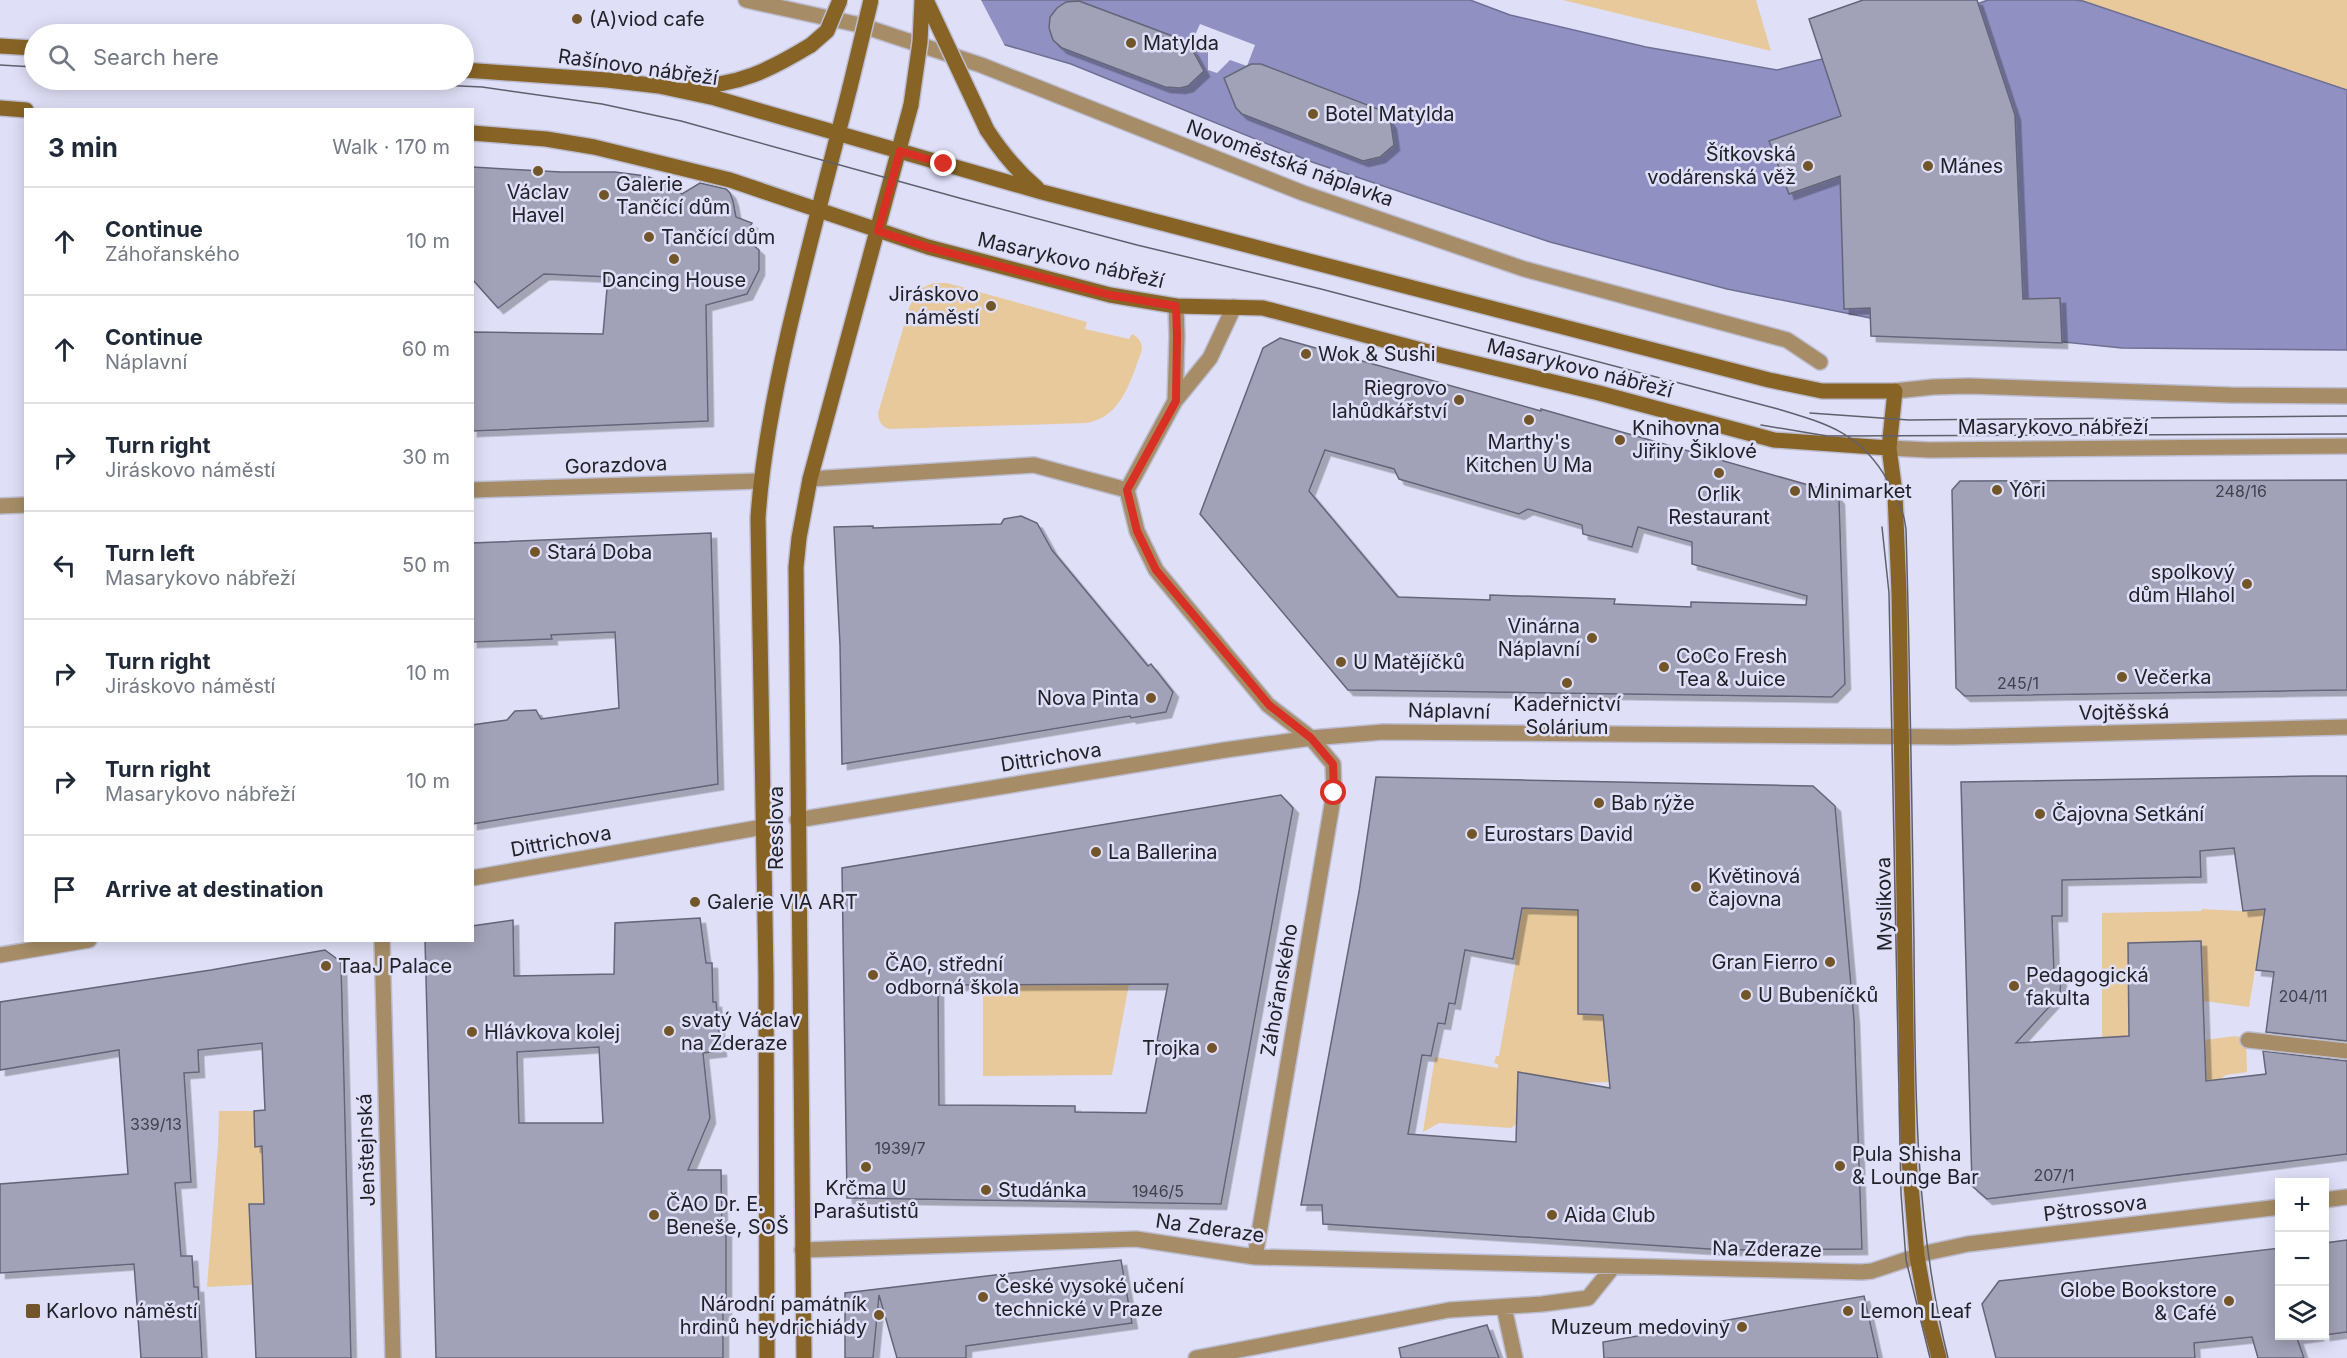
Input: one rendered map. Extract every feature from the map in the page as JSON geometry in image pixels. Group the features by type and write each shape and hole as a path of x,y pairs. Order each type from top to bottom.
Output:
{"main road":[{"path":"658,87 690,87 734,82 762,72 794,56 827,31 840,0"},
{"path":"760,481 777,387 804,265 871,0"},
{"path":"810,479 911,105 924,0"},
{"path":"924,0 987,130 1012,166 1042,192"},
{"path":"0,46 24,47"},
{"name":"Rašínovo nábřeží","path":"474,71 551,75 658,87 715,98 838,133"},
{"path":"0,108 24,110"},
{"path":"474,133 546,139 594,147 744,184 819,210"},
{"name":"Masarykovo nábřeží","path":"838,133 1042,192 1768,380 1822,391 1895,392"},
{"name":"Masarykovo nábřeží","path":"819,210 927,247 1110,295 1176,306 1275,310 1774,440 1889,448"},
{"name":"Myslíkova","path":"1895,392 1889,448 1895,493 1902,737 1908,1148 1917,1256 1927,1312 1939,1358"},
{"name":"Resslova","path":"804,1358 796,567 810,479"},
{"name":"Resslova","path":"760,481 758,584 764,826 767,1358"}],"street":[{"name":"Novoměstská náplavka","path":"746,0 860,25 981,65 1303,193 1524,269 1787,340 1820,362"},
{"path":"1176,306 1176,401"},
{"path":"1234,307 1210,358 1176,401 1127,490 1137,531 1156,570 1269,705 1311,738"},
{"name":"Masarykovo nábřeží","path":"1895,392 1933,387 1969,387 2230,396 2347,396"},
{"name":"Masarykovo nábřeží","path":"1889,448 1929,450 2347,446"},
{"path":"810,479 1034,465 1127,490"},
{"name":"Gorazdova","path":"474,490 760,481"},
{"path":"0,506 24,505"},
{"name":"Vojtěšská","path":"1902,737 2347,727"},
{"name":"Náplavní","path":"1311,738 1383,732 1902,737"},
{"name":"Dittrichova","path":"797,820 1311,738"},
{"name":"Záhořanského","path":"1255,1257 1334,793 1333,764 1311,738"},
{"name":"Dittrichova","path":"474,878 764,826"},
{"path":"0,955 77,942"},
{"name":"Jenštejnská","path":"382,942 393,1358"},
{"path":"2248,1040 2347,1051"},
{"path":"2329,1199 2347,1197"},
{"name":"Pštrossova","path":"1917,1256 1968,1244 2275,1208"},
{"name":"Na Zderaze","path":"802,1250 1136,1239 1255,1257 1862,1272 1872,1271 1917,1256"},
{"path":"1196,1358 1449,1310 1588,1298 1612,1267"},
{"path":"1504,1307 1515,1358"}],"shaded area":[{"path":"1563,0 1756,0 1771,51"},
{"path":"2075,0 2347,0 2347,90 2084,1"},
{"path":"933,283 947,283 1087,322 1085,329 1129,339 1132,334 1140,340 1142,350 1123,396 1108,414 1086,423 886,428 881,423 878,413 910,305 920,289"},
{"path":"1578,907 1578,1014 1603,1015 1610,1082 1566,1083 1565,1080 1518,1072 1516,1124 1511,1128 1439,1123 1423,1132 1435,1057 1498,1068 1498,1064 1494,1063 1496,1056 1499,1056 1516,960 1513,959 1522,908"},
{"path":"2202,909 2241,911 2265,909 2249,1007 2204,1001 2201,976 2128,943 2129,1050 2235,1036 2246,1039 2247,1072 2226,1075 2219,1080 2163,1086 2102,1050 2102,913 2201,911"},
{"path":"1129,984 1112,1075 983,1076 983,985"},
{"path":"219,1111 254,1111 255,1146 265,1146 267,1188 263,1189 264,1204 250,1204 264,1284 207,1287"}],"water":[{"path":"850,0 1470,0 1510,15 1646,47 1777,70 1822,59 1988,0 2083,1 2347,90 2347,350 2122,348 1875,319 1727,289 1550,242 1312,162 1071,64"}],"pier":[{"path":"847,0 981,0 1006,48 850,3"},
{"path":"1200,24 1255,45 1247,66 1230,60 1217,73 1208,70 1208,52 1191,44"}],"building":[{"name":"Mánes","path":"1863,0 1977,0 2015,115 2023,299 2060,298 2062,343 1871,336 1870,308 1844,309 1840,176 1789,194 1769,141 1841,116 1809,19"},
{"path":"1079,1 1183,40 1193,51 1204,71 1188,86 1165,87 1062,48 1053,40 1049,28 1050,17 1066,2"},
{"path":"1251,64 1261,64 1383,111 1391,124 1394,145 1380,157 1363,161 1242,114 1236,108 1224,78"},
{"path":"474,167 561,172 615,172 646,176 682,194 700,183 726,189 733,201 736,217 752,223 743,236 759,250 759,270 747,294 706,305 708,421 474,431 474,332 603,334 608,277 544,274 498,308 474,281"},
{"path":"1280,338 1833,492 1839,499 1845,684 1832,697 1348,690 1200,514 1263,348","holes":["1325,450 1394,469 1399,479 1519,514 1528,509 1582,525 1583,534 1632,547 1638,527 1692,542 1692,564 1807,596 1806,605 1691,602 1691,607 1614,604 1615,599 1490,595 1490,600 1398,597 1309,491"]},
{"path":"2347,480 2347,690 1965,696 1956,688 1952,490 1960,481"},
{"path":"1021,516 1037,523 1052,550 1148,666 1151,664 1173,692 1166,712 842,764 840,645 834,527 1001,524 1004,519"},
{"path":"711,533 718,784 474,824 474,725 507,720 515,711 536,710 541,719 619,708 615,632 551,635 552,639 474,642 474,543"},
{"path":"2347,776 2347,1041 2266,1032 2274,972 2256,970 2265,909 2243,911 2234,848 2200,851 2201,877 2062,880 2062,916 2052,916 2054,972 2061,977 2060,995 2016,1043 2129,1036 2128,943 2201,941 2206,1081 2266,1074 2263,1051 2347,1061 2347,1154 1987,1199 1972,1186 1961,782"},
{"path":"1376,777 1813,786 1835,806 1854,1019 1862,1249 1724,1250 1323,1224 1322,1205 1301,1205 1359,892","holes":["1522,908 1578,910 1578,1014 1603,1015 1610,1088 1518,1072 1516,1142 1408,1134 1422,1055 1431,1056 1438,1023 1445,1024 1449,1003 1455,1004 1465,950 1513,959"]},
{"path":"1281,795 1293,808 1221,1204 847,1198 842,868","holes":["1168,984 1157,1041 1160,1041 1146,1113 1075,1112 1075,1106 939,1105 938,985"]},
{"path":"700,918 706,963 712,963 713,1002 716,1002 721,1051 703,1053 710,1118 688,1170 721,1170 722,1230 726,1230 726,1309 723,1310 723,1358 436,1358 425,942 474,942 474,926 513,920 514,976 614,974 615,923","holes":["599,1047 603,1123 519,1123 517,1052"]},
{"path":"325,950 341,962 351,1358 256,1358 249,1204 264,1204 262,1146 255,1147 254,1111 265,1110 262,1043 198,1050 199,1072 184,1073 191,1182 175,1183 181,1256 192,1256 194,1287 198,1287 202,1358 141,1358 134,1264 0,1273 0,1184 128,1174 119,1050 0,1070 0,1002"},
{"path":"2347,1240 2347,1332 2329,1334 2329,1286 2329,1242"},
{"path":"2275,1249 2275,1340 2298,1340 2304,1358 2258,1358 2252,1337 2194,1343 2195,1358 1996,1358 1982,1304 1999,1281"},
{"path":"1121,1260 1132,1323 966,1346 966,1358 897,1358 879,1295 873,1358 845,1358 845,1293"},
{"path":"1864,1296 1878,1358 1604,1358 1603,1342"},
{"path":"1487,1325 1499,1358 1401,1358 1399,1348"}],"tram line":[{"path":"0,65 24,66"},
{"path":"474,87 602,104 681,121 1137,245 1321,289 1778,409 1828,426 1855,441 1878,465 1888,481 1900,504 1906,529 1916,1100 1928,1255 1948,1358"},
{"path":"1810,413 1909,420 2347,416"},
{"path":"1761,425 1827,436 2347,434"},
{"path":"1882,527 1889,593 1901,1193 1906,1260 1930,1358"}],"place":[{"name":"(A)viod cafe","path":"577,19"},
{"name":"Matylda","path":"1131,43"},
{"name":"Botel Matylda","path":"1313,114"},
{"name":"Šítkovská vodárenská věž","path":"1808,166"},
{"name":"Mánes","path":"1928,166"},
{"name":"Václav Havel","path":"538,171"},
{"name":"Galerie Tančící dům","path":"604,195"},
{"name":"Tančící dům","path":"649,237"},
{"name":"Dancing House","path":"674,259"},
{"name":"Jiráskovo náměstí","path":"991,306"},
{"name":"Wok & Sushi","path":"1306,354"},
{"name":"Riegrovo lahůdkářství","path":"1459,400"},
{"name":"Marthy's Kitchen U Ma","path":"1529,420"},
{"name":"Knihovna Jiřiny Šiklové","path":"1620,440"},
{"name":"Orlik Restaurant","path":"1719,473"},
{"name":"Yôri","path":"1997,490"},
{"name":"Minimarket","path":"1795,491"},
{"name":"Stará Doba","path":"535,552"},
{"name":"spolkový dům Hlahol","path":"2247,584"},
{"name":"Vinárna Náplavní","path":"1592,638"},
{"name":"U Matějíčků","path":"1341,662"},
{"name":"CoCo Fresh Tea & Juice","path":"1664,667"},
{"name":"Večerka","path":"2122,677"},
{"name":"Kadeřnictví Solárium","path":"1567,683"},
{"name":"Nova Pinta","path":"1151,698"},
{"name":"Bab rýže","path":"1599,803"},
{"name":"Čajovna Setkání","path":"2040,814"},
{"name":"Eurostars David","path":"1472,834"},
{"name":"La Ballerina","path":"1096,852"},
{"name":"Květinová čajovna","path":"1696,887"},
{"name":"Galerie VIA ART","path":"695,902"},
{"name":"Gran Fierro","path":"1830,962"},
{"name":"TaaJ Palace","path":"326,966"},
{"name":"ČAO, střední odborná škola","path":"873,975"},
{"name":"Pedagogická fakulta","path":"2014,986"},
{"name":"U Bubeníčků","path":"1746,995"},
{"name":"svatý Václav na Zderaze","path":"669,1031"},
{"name":"Hlávkova kolej","path":"472,1032"},
{"name":"Trojka","path":"1212,1048"},
{"name":"Pula Shisha & Lounge Bar","path":"1840,1166"},
{"name":"Krčma U Parašutistů","path":"866,1167"},
{"name":"Studánka","path":"986,1190"},
{"name":"ČAO Dr. E. Beneše, SOŠ","path":"654,1215"},
{"name":"Aida Club","path":"1552,1215"},
{"name":"České vysoké učení technické v Praze","path":"983,1297"},
{"name":"Globe Bookstore & Café","path":"2229,1301"},
{"name":"Karlovo náměstí","path":"33,1311"},
{"name":"Lemon Leaf","path":"1848,1311"},
{"name":"Národní památník hrdinů heydrichiády","path":"879,1315"},
{"name":"Muzeum medoviny","path":"1742,1327"}],"route":[{"path":"944,164 900,151 878,231 927,247 1110,295 1176,306 1176,401 1127,490 1137,531 1156,570 1269,705 1311,738 1333,764 1334,793"}]}
